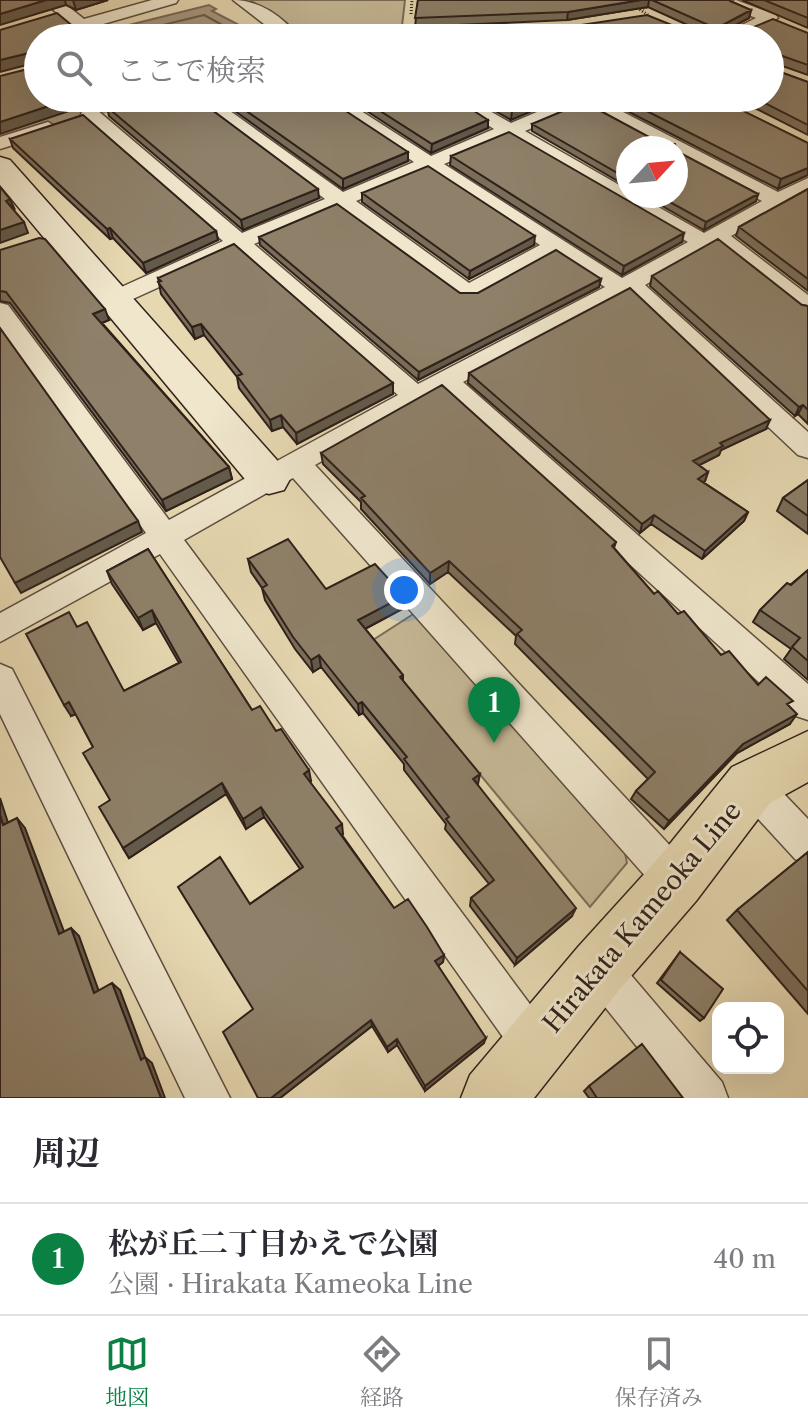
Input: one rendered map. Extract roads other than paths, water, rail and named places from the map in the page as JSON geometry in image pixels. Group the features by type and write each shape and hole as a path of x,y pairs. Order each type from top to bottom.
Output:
{"main road":[{"name":"Hirakata Kameoka Line","path":"493,1098 599,968 676,881 751,785 808,755"}],"street":[{"path":"50,0 81,24"},
{"path":"86,24 170,0"},
{"path":"241,0 277,24"},
{"path":"736,5 776,21 767,24"},
{"path":"40,21 67,13"},
{"path":"0,143 95,112"},
{"path":"219,112 468,293 554,246"},
{"path":"350,112 554,246 626,285 808,448"},
{"path":"478,112 710,239 808,307"},
{"path":"114,299 240,242 551,112"},
{"path":"613,112 808,211"},
{"path":"75,119 240,242 416,396"},
{"path":"0,166 43,238 114,299 676,881"},
{"path":"0,629 416,396 808,184"},
{"path":"0,310 535,1046"},
{"path":"445,381 808,705"},
{"path":"0,679 208,1098"},
{"path":"751,785 808,846"},
{"path":"599,968 706,1098"}],"water":[{"path":"209,5 216,9 212,11 237,24 133,24"}],"waterway":[{"path":"0,136 72,112"}],"place":[{"name":"松が丘二丁目かえで公園","path":"494,743"}]}
